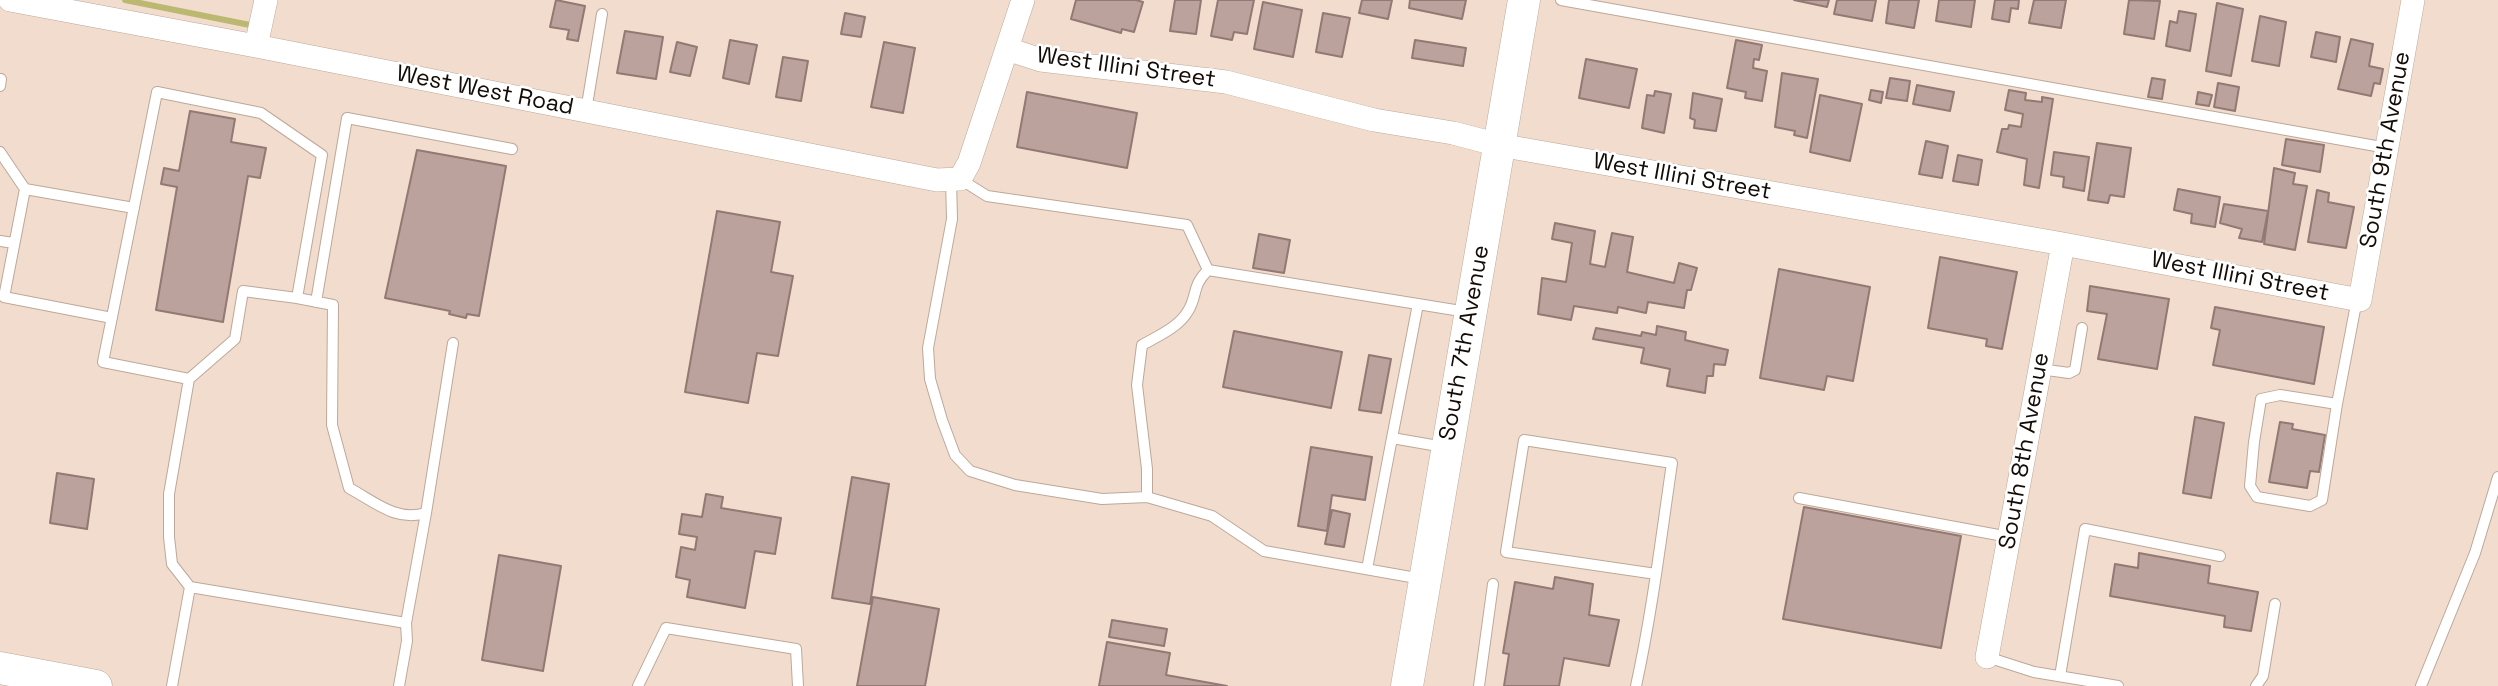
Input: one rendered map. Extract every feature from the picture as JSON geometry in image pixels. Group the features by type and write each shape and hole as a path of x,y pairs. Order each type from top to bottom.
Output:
{"main road":[{"name":"South 7th Avenue","path":"1407,686 1524,0"},
{"path":"0,668 96,686"}],"street":[{"name":"West West Road","path":"10,0 937,180 956,179"},
{"path":"256,46 266,0"},
{"path":"956,179 969,163 1023,0"},
{"name":"South 9th Avenue","path":"2359,300 2412,0"},
{"name":"West Illini Street","path":"1007,49 1041,60 1226,82 1374,120 1453,133 1499,145 2063,244 2359,300"},
{"name":"South 8th Avenue","path":"1987,657 2063,244"}],"lane":[{"path":"1561,0 2387,148"},
{"path":"586,111 602,13"},
{"path":"189,379 103,362 158,92 261,113 322,155 297,298"},
{"path":"316,302 347,118 512,149"},
{"path":"0,152 25,189 4,297 112,318"},
{"path":"1208,270 1187,225 987,196 956,179 952,219 928,348 930,379 955,455 970,471 1015,485 1102,499 1147,497 1212,516 1264,551 1424,580"},
{"path":"25,189 134,208"},
{"path":"0,241 14,243"},
{"path":"1208,270 1470,313"},
{"path":"1147,497 1147,469 1137,385 1142,345 1169,330 1188,311 1198,281 1208,270"},
{"path":"406,623 190,587 172,564 169,494 189,379 235,339 243,291 333,305 332,425 349,488 394,514 411,517 426,513"},
{"path":"2337,404 2280,395 2261,399 2250,486 2257,496 2310,506 2322,500 2337,404 2359,300"},
{"path":"1367,569 1418,304"},
{"path":"2040,369 2061,373 2075,370 2082,328"},
{"path":"399,686 407,641 406,623 453,343"},
{"path":"1392,438 1447,448"},
{"path":"1636,686 1656,574 1672,463 1524,440 1506,552 1656,574"},
{"path":"2421,686 2475,553 2498,477"},
{"path":"1799,498 2009,537"},
{"path":"2060,677 2085,530 2220,556"},
{"path":"1479,686 1493,584"},
{"path":"172,686 190,587"},
{"path":"2256,686 2263,676 2275,604"},
{"path":"638,686 666,628 796,649 797,686"},
{"path":"1987,657 2034,672 2118,686"}],"building":[{"path":"556,0 585,6 578,41 567,39 569,30 550,27"},
{"path":"1076,0 1143,2 1134,32 1122,29 1121,33 1071,19"},
{"path":"1175,0 1201,0 1196,34 1170,31"},
{"path":"1218,0 1254,0 1247,34 1234,32 1232,40 1211,36"},
{"path":"1362,0 1392,0 1388,19 1359,13"},
{"path":"1410,0 1466,0 1462,19 1409,8"},
{"path":"1794,0 1829,0 1827,7"},
{"path":"1837,0 1876,0 1872,21 1834,14"},
{"path":"1889,0 1919,0 1914,28 1886,23"},
{"path":"1939,0 1975,0 1971,27 1936,21"},
{"path":"1995,0 2019,0 2018,9 2011,8 2009,22 1992,19"},
{"path":"2034,0 2066,0 2061,28 2029,23"},
{"path":"2129,0 2160,1 2154,39 2124,34"},
{"path":"1263,2 1302,10 1293,57 1254,49"},
{"path":"2217,3 2243,9 2231,76 2206,71"},
{"path":"2179,11 2196,14 2190,51 2166,46 2170,21 2177,23"},
{"path":"845,13 865,17 861,37 841,34"},
{"path":"1323,13 1350,18 1342,57 1316,52"},
{"path":"2260,16 2286,22 2279,66 2252,61"},
{"path":"625,31 663,37 656,79 617,73"},
{"path":"2316,32 2340,37 2336,62 2311,57"},
{"path":"2351,39 2373,44 2369,66 2383,69 2380,84 2374,83 2371,96 2338,89"},
{"path":"730,40 757,45 749,84 723,78"},
{"path":"1415,40 1466,48 1463,66 1412,58"},
{"path":"1736,40 1762,45 1759,60 1754,59 1753,68 1767,71 1762,101 1745,98 1746,92 1727,88"},
{"path":"677,42 697,47 690,76 670,72"},
{"path":"884,42 915,48 903,113 871,107"},
{"path":"783,57 808,61 801,101 776,97"},
{"path":"1586,59 1637,69 1629,108 1579,98"},
{"path":"1782,73 1818,79 1807,138 1794,135 1795,131 1775,127"},
{"path":"1890,78 1910,81 1907,101 1886,98"},
{"path":"2152,78 2165,80 2162,99 2148,97"},
{"path":"2218,83 2239,87 2235,111 2214,107"},
{"path":"1917,85 1954,92 1950,111 1913,104"},
{"path":"1871,90 1883,92 1881,103 1869,100"},
{"path":"2009,90 2026,93 2025,100 2042,102 2042,97 2053,99 2039,188 2024,185 2027,159 1997,152 2002,129 2008,129 2009,125 2021,127 2023,114 2005,110"},
{"path":"1655,91 1671,94 1664,133 1642,128 1647,95 1654,96"},
{"path":"1027,92 1137,113 1127,168 1017,147"},
{"path":"2198,92 2212,95 2209,106 2196,104"},
{"path":"1693,93 1722,99 1716,131 1694,128 1695,120 1690,118"},
{"path":"1820,95 1862,104 1850,161 1810,152"},
{"path":"190,111 235,119 231,142 266,148 260,178 248,176 223,322 156,310 177,187 161,184 164,168 179,171"},
{"path":"2286,139 2324,145 2320,172 2282,165"},
{"path":"1926,141 1948,146 1942,178 1919,174"},
{"path":"2097,143 2131,148 2124,197 2110,195 2108,203 2088,200"},
{"path":"417,150 506,166 479,316 467,314 466,318 449,314 450,311 385,298"},
{"path":"2054,152 2089,157 2084,191 2063,187 2064,177 2051,175"},
{"path":"1958,155 1982,160 1978,185 1953,181"},
{"path":"2274,168 2295,173 2293,184 2307,186 2295,250 2264,244"},
{"path":"2178,189 2220,197 2215,227 2191,223 2192,214 2174,210"},
{"path":"2317,190 2329,193 2328,202 2354,207 2346,248 2308,242"},
{"path":"2224,204 2268,211 2262,242 2239,238 2242,229 2220,223"},
{"path":"717,211 780,222 771,272 793,276 778,356 757,353 748,403 685,392"},
{"path":"1555,223 1595,231 1590,264 1605,267 1612,233 1633,237 1627,272 1674,283 1679,263 1697,268 1691,290 1687,290 1684,308 1648,302 1646,313 1618,307 1617,313 1574,306 1571,320 1538,314 1542,278 1566,282 1572,243 1552,239"},
{"path":"1259,234 1290,240 1284,273 1253,268"},
{"path":"1940,257 2017,272 2002,349 1986,346 1987,339 1928,328"},
{"path":"1779,269 1870,287 1853,381 1827,376 1824,390 1760,378"},
{"path":"2090,286 2169,299 2157,369 2098,359 2107,314 2087,311"},
{"path":"2215,307 2324,327 2314,384 2213,365 2220,330 2211,328"},
{"path":"1657,326 1686,332 1685,340 1728,350 1725,365 1714,364 1713,376 1707,376 1705,393 1667,386 1670,369 1641,363 1644,348 1593,339 1596,328 1641,336 1642,332 1656,335"},
{"path":"1234,331 1342,352 1331,408 1223,387"},
{"path":"1369,355 1391,359 1381,413 1359,410"},
{"path":"2195,417 2224,423 2211,498 2183,493"},
{"path":"2280,422 2293,424 2292,429 2325,435 2319,472 2310,471 2307,488 2269,482"},
{"path":"1311,447 1372,457 1365,500 1332,495 1327,531 1298,526"},
{"path":"57,473 94,479 87,529 50,523"},
{"path":"852,477 889,484 870,604 832,598"},
{"path":"706,494 723,497 721,508 781,518 775,554 755,551 745,608 687,597 690,580 676,577 681,547 695,550 697,537 679,534 682,514 702,517"},
{"path":"1804,507 1961,536 1941,648 1783,619"},
{"path":"1332,510 1350,514 1344,547 1325,544"},
{"path":"2139,553 2210,566 2208,583 2258,592 2251,631 2224,627 2225,616 2110,596 2115,564 2138,568"},
{"path":"499,555 561,566 543,671 482,660"},
{"path":"1555,577 1593,584 1589,615 1619,620 1609,666 1564,658 1559,686 1504,686 1509,654 1503,653 1515,582 1553,589"},
{"path":"873,597 939,609 925,686 857,686"},
{"path":"1112,620 1167,629 1164,646 1109,637"},
{"path":"1107,642 1170,653 1166,675 1227,686 1099,686"}],"waterway":[{"path":"125,0 255,26"}]}
